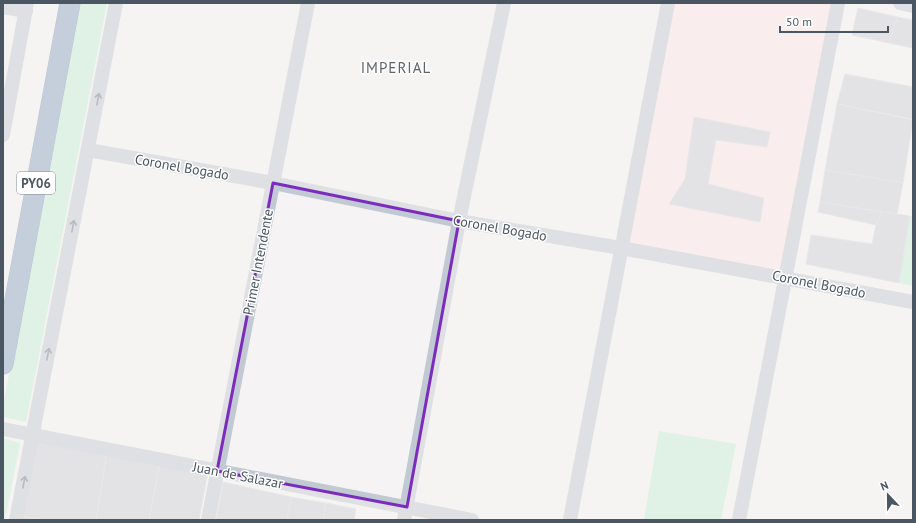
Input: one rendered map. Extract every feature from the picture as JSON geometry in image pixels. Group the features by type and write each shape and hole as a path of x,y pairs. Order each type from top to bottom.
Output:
{"highway":[{"name":"PY06","path":"3,364 10,292 70,3"}],"street":[{"path":"16,520 116,3"},
{"name":"Primer Intendente","path":"208,520 308,3"},
{"path":"406,514 459,222 504,3"},
{"path":"570,520 668,3"},
{"path":"739,520 784,278 838,3"},
{"path":"900,3 913,6"},
{"path":"3,7 27,7 3,135"},
{"name":"Coronel Bogado","path":"88,150 273,183 459,222 622,248 913,302"},
{"name":"Juan de Salazar","path":"3,429 217,471 406,514 472,520"}],"highlighted area":[{"path":"273,183 459,221 407,507 217,471"}],"shaded area":[{"path":"668,3 838,3 784,278 622,248"}],"green space":[{"path":"80,3 107,3 26,422 3,417 3,406"},
{"path":"910,216 913,216 913,286 899,283"},
{"path":"659,431 736,444 721,520 644,520"},
{"path":"3,438 20,443 5,520 3,520"}],"building":[{"path":"858,8 897,17 889,43 852,35"},
{"path":"897,17 913,20 913,48 889,43"},
{"path":"845,74 913,87 913,119 837,104"},
{"path":"837,104 913,120 903,183 825,170"},
{"path":"694,117 770,132 767,147 716,140 708,184 764,198 760,222 669,204 685,179"},
{"path":"825,170 903,183 897,214 820,202"},
{"path":"820,202 882,212 876,225 818,212"},
{"path":"882,212 910,216 899,283 806,264 811,235 872,244 876,225"},
{"path":"37,441 107,452 96,520 43,520 23,516"},
{"path":"107,452 160,463 149,520 96,520"},
{"path":"160,463 208,472 199,520 149,520"},
{"path":"223,482 291,497 287,520 216,520"},
{"path":"291,497 326,503 323,520 287,520"},
{"path":"326,503 356,509 354,520 323,520"},
{"path":"23,516 43,520 23,520"}],"district":[{"name":"IMPERIAL","path":"396,68"}]}
